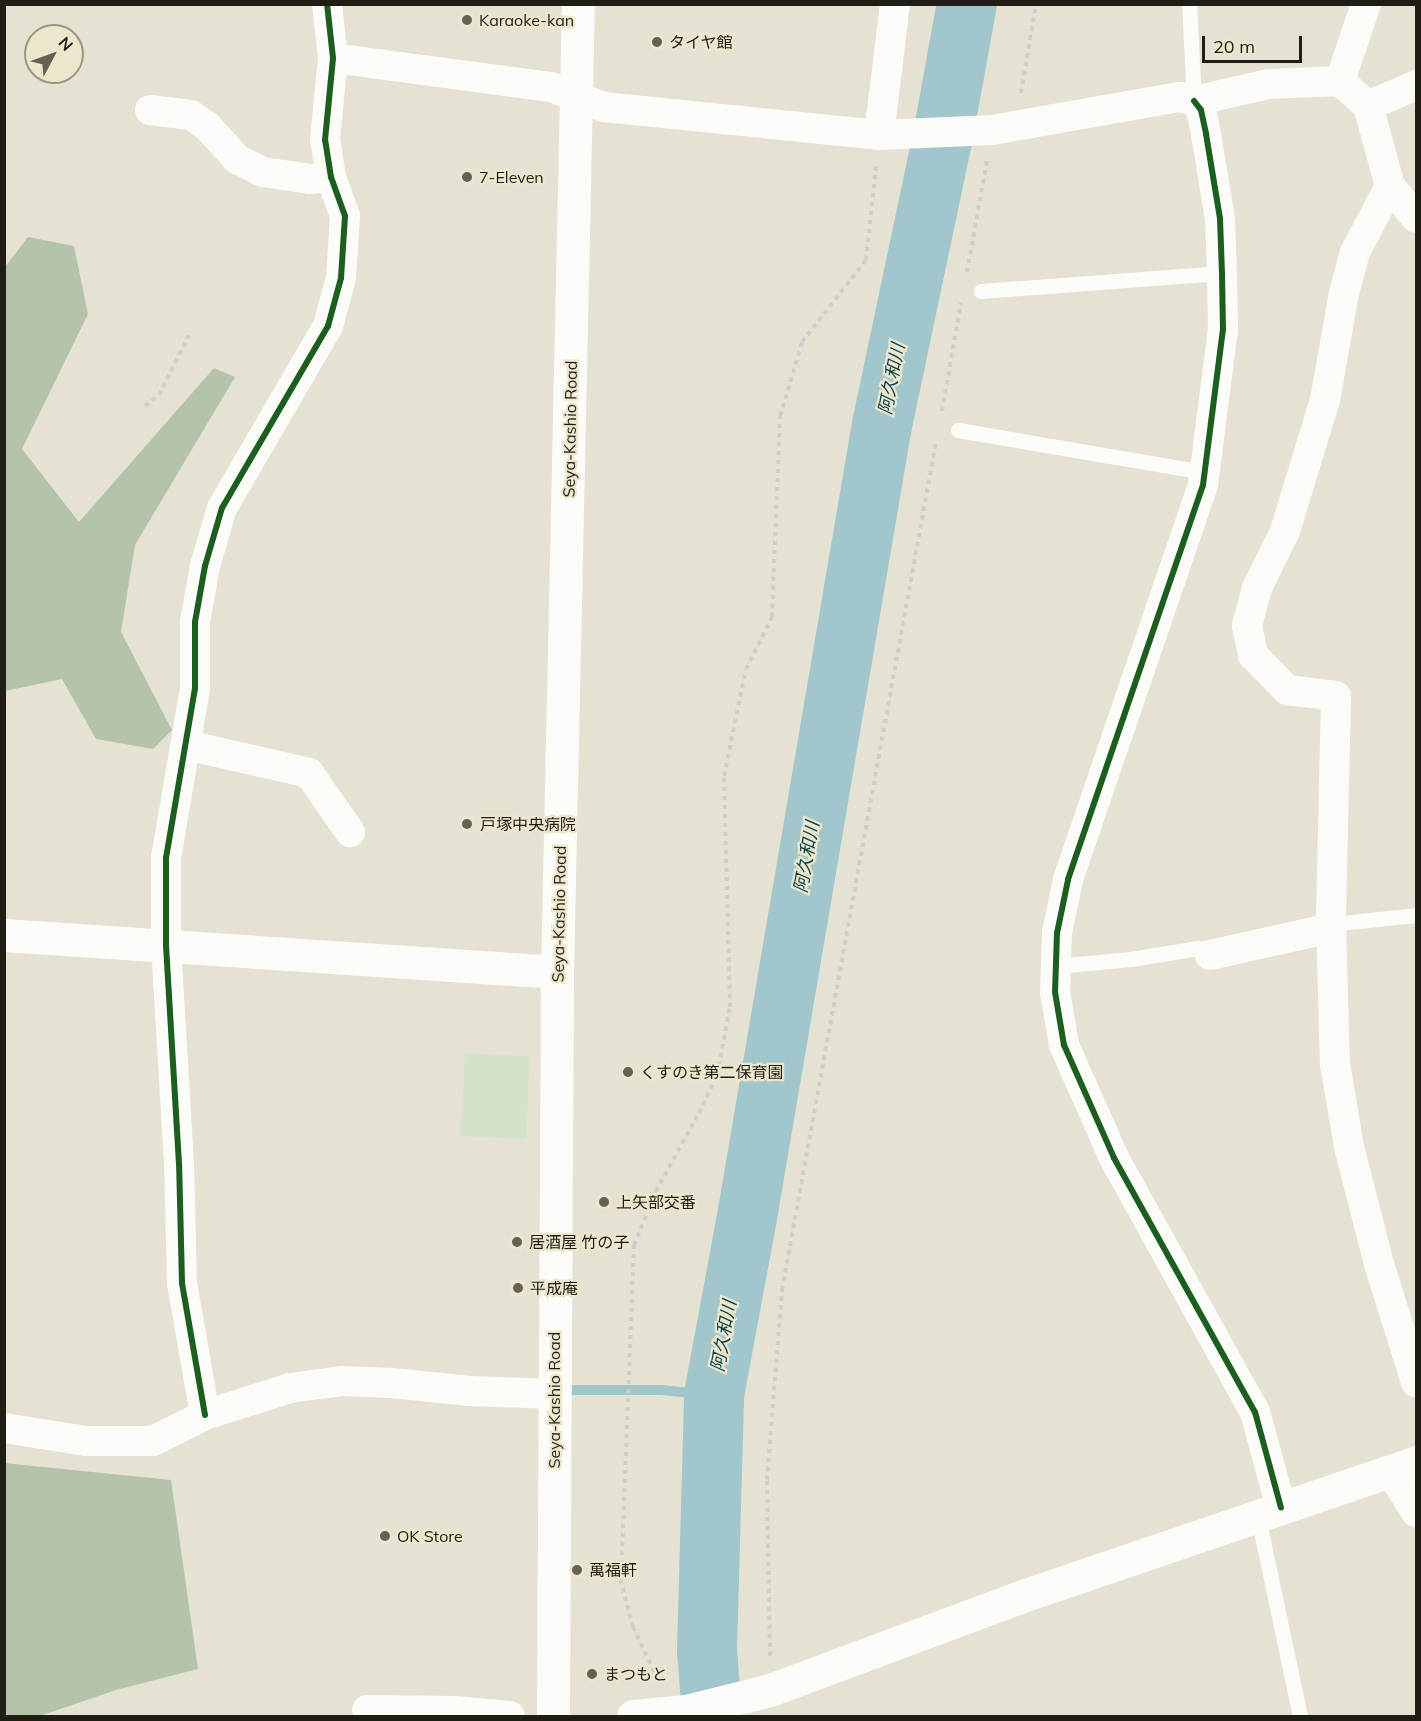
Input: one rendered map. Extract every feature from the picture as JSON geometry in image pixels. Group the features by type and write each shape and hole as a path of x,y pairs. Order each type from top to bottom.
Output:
{"main road":[{"name":"Seya-Kashio Road","path":"553,1716 557,972 578,4"},
{"path":"4,935 557,972"},
{"path":"633,1716 675,1713 761,1692 1017,1598 1403,1467"}],"street":[{"path":"204,1415 182,1283 166,947 166,858 195,688 195,622 205,566 222,508 328,326 341,278 345,216 331,177 325,140 333,58 327,4"},
{"path":"891,135 895,4"},
{"path":"1340,81 1366,4"},
{"path":"333,58 550,87 604,107 891,135 993,130 1180,97 1194,100 1268,84 1340,81 1368,106 1390,186 1416,218"},
{"path":"1368,106 1416,85"},
{"path":"1194,100 1201,110 1220,219 1222,273 1223,329 1203,485 1068,880 1056,933 1055,992 1064,1045 1114,1158 1255,1412 1270,1513"},
{"path":"150,110 191,115 207,126 237,159 263,172 311,179 331,177"},
{"path":"1390,186 1355,252 1344,293 1322,411 1285,531 1257,588 1247,626 1253,655 1287,690 1336,696 1332,926 1335,1064 1349,1147 1379,1264 1416,1382"},
{"path":"186,745 309,773 350,832"},
{"path":"1210,955 1332,926"},
{"path":"4,1428 86,1441 153,1441 204,1415 290,1388 342,1381 392,1383 470,1391 554,1394"},
{"path":"1403,1467 1416,1512"},
{"path":"366,1710 455,1711 510,1716"}],"lane":[{"path":"1189,4 1194,100"},
{"path":"981,291 1222,273"},
{"path":"958,430 1204,472"},
{"path":"1332,926 1416,915"},
{"path":"1056,966 1131,959 1198,948 1203,954 1210,955"},
{"path":"1270,1513 1300,1716"}],"path":[{"path":"965,282 993,130 1036,4"},
{"path":"675,1713 633,1627 621,1582 634,1245 656,1191 717,1075 730,1007 724,776 746,669 772,617 780,416 802,342 866,260 891,135"},
{"path":"939,423 963,294"},
{"path":"145,406 159,395 189,336"},
{"path":"761,1692 768,1480 782,1290 937,435"}],"green space":[{"path":"28,237 74,246 88,314 22,449 79,522 214,368 235,377 135,545 121,632 172,730 153,749 96,739 62,679 5,691 5,267"},
{"path":"465,1053 530,1056 526,1139 461,1136"},
{"path":"4,1463 171,1480 198,1669 116,1690 40,1716 5,1716"}],"waterway":[{"name":"阿久和川","path":"712,1716 707,1650 714,1395 747,1217 882,425 942,141 967,4"},
{"path":"558,1390 661,1390 714,1395"}],"cycle path":[{"path":"205,1415 182,1283 179,1164 166,947 166,858 195,688 195,622 205,566 222,508 328,326 341,278 345,216 331,177 325,140 333,58 327,4"},
{"path":"1194,101 1201,110 1220,219 1222,273 1223,329 1203,485 1068,880 1057,933 1055,992 1064,1045 1114,1158 1255,1412 1281,1508"}],"place":[{"name":"Karaoke-kan","path":"467,20"},
{"name":"タイヤ館","path":"657,42"},
{"name":"7-Eleven","path":"467,177"},
{"name":"戸塚中央病院","path":"467,824"},
{"name":"くすのき第二保育園","path":"628,1072"},
{"name":"上矢部交番","path":"604,1202"},
{"name":"居酒屋 竹の子","path":"517,1242"},
{"name":"平成庵","path":"518,1288"},
{"name":"OK Store","path":"385,1536"},
{"name":"萬福軒","path":"577,1570"},
{"name":"まつもと","path":"592,1674"}]}
